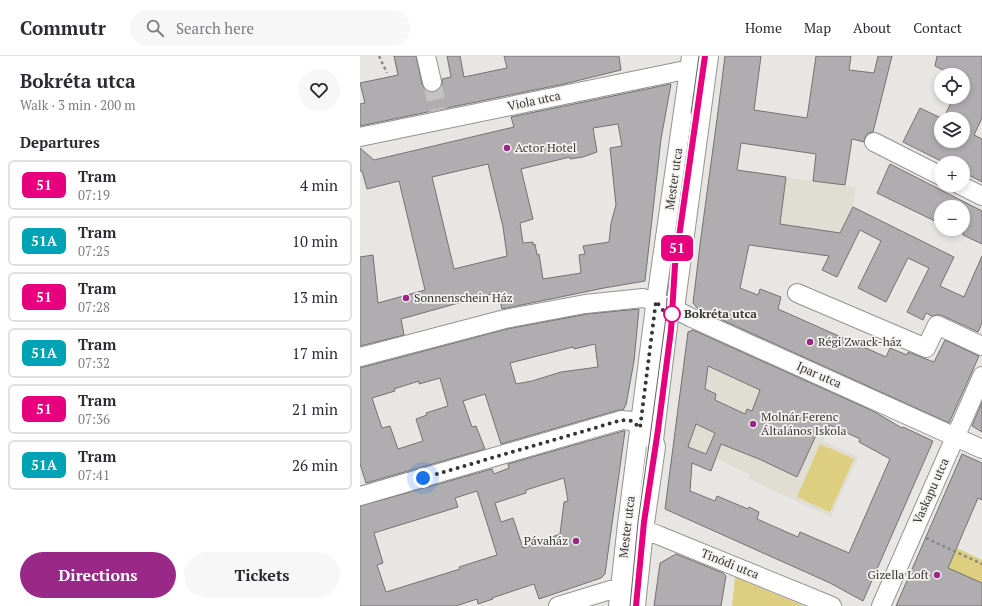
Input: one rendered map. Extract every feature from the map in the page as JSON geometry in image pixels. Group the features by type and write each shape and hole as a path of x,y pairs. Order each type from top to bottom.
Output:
{"street":[{"path":"426,56 432,82"},
{"name":"Viola utca","path":"360,137 439,115 699,62"},
{"name":"Mester utca","path":"618,606 656,301 699,62"},
{"name":"Mester utca","path":"636,606 628,518 656,447 654,440 672,314 699,62"},
{"path":"874,142 934,172"},
{"path":"970,190 982,196"},
{"path":"797,293 926,348 937,325 982,346"},
{"path":"360,357 505,319 534,313 585,304 643,298 656,301"},
{"name":"Ipar utca","path":"656,301 672,314 692,318 982,449"},
{"name":"Vaskapu utca","path":"881,606 982,376"},
{"path":"360,494 622,420 632,421 640,428"},
{"path":"637,448 654,440"},
{"name":"Tinódi utca","path":"628,518 832,606"},
{"path":"558,606 620,587"}],"path":[{"path":"379,56 388,73"},
{"path":"913,532 982,564"}],"shaded area":[{"path":"711,167 856,187 853,207 829,256 701,237"},
{"name":"Molnár Ferenc Általános Iskola","path":"695,329 842,397 823,441 858,457 831,517 749,479 750,475 716,458 691,448 673,443 688,332"},
{"path":"820,444 854,459 830,512 797,497"},
{"path":"957,548 982,560 982,583 948,568"},
{"path":"735,577 804,606 732,606"}],"building":[{"path":"394,56 416,56 422,84 429,92 439,90 442,85 442,79 451,77 447,56 460,56 464,77 507,68 504,56 619,56 621,70 564,84 360,126 360,104 365,103 360,83 398,75"},
{"path":"725,56 761,56 754,110 807,118 816,56 851,56 849,70 874,73 878,56 892,56 873,132 868,133 864,142 852,139 845,185 813,181 816,154 741,143 737,170 786,177 780,224 840,233 853,207 954,257 940,286 964,297 982,256 982,323 978,332 941,315 932,316 926,313 923,320 907,312 929,268 908,258 886,302 858,288 881,241 860,230 837,277 822,270 829,256 749,245 740,288 758,295 760,289 781,297 778,309 886,357 890,348 907,355 908,352 934,362 945,340 979,356 949,423 698,309 693,303"},
{"path":"937,56 982,56 982,118 974,135 982,139 982,182 970,176 970,156 934,156 934,158 903,142 920,108 934,115 934,148 970,148 970,112 946,112 950,104 970,104 970,68 939,68 935,66"},
{"path":"671,84 661,139 645,281 502,309 498,292 401,319 404,335 360,346 360,257 373,255 378,303 425,290 399,181 367,189 362,171 360,171 360,148 374,160 514,127 511,117","holes":["618,124 622,146 610,148 616,205 611,223 609,242 583,246 585,254 579,255 581,273 543,279 539,254 537,255 535,244 533,245 533,242 523,243 520,223 533,219 521,169 570,157 570,159 583,157 597,152 593,128","488,164 503,227 507,256 454,269 432,177"]},
{"path":"890,164 934,186 934,192 945,192 960,200 934,200 934,221 877,193"},
{"path":"970,205 982,211 982,244 965,236 970,236"},
{"path":"639,309 634,361 626,405 623,410 501,444 485,394 463,401 472,427 476,426 485,449 366,483 360,464 360,368 507,329 587,314","holes":["595,344 598,367 561,372 532,381 516,384 510,363 573,347 574,349","440,378 448,406 426,413 427,415 416,419 423,441 398,449 390,426 382,428 372,398 395,391 394,389 419,381 419,384"]},
{"path":"693,330 873,411 902,428 903,427 933,441 863,601 830,583 665,509 688,332","holes":["708,366 760,390 752,411 747,409 745,414 715,400 716,394 705,389","696,424 715,433 706,454 688,447","830,425 860,439 859,442 890,459 849,553 800,532 798,537 757,519 759,512 749,507 748,509 717,496 715,501 690,491 692,463 711,471 721,444 759,459 797,477 818,431 826,434"]},
{"path":"982,402 982,432 972,426"},
{"path":"625,431 605,574 601,578 539,599 534,584 478,604 477,599 456,606 360,606 360,506 492,469 494,474 509,468 508,464","holes":["564,478 568,501 564,502 560,534 523,548 513,518 501,522 495,503 526,493 526,490","477,491 497,555 459,567 460,569 386,592 377,565 383,563 374,533 458,507 455,498"]},
{"path":"962,454 982,463 982,500 978,498 948,568 982,583 982,606 896,606"},
{"path":"676,554 723,573 726,576 721,606 654,606 660,563"}],"tunnel":[{"path":"432,82 438,110"}],"tram line":[{"path":"691,113 699,56"},
{"path":"636,606 645,522 671,330 675,265 705,56"},
{"name":"51","path":"636,606 644,522 671,330 675,265 705,56"},
{"path":"630,606 638,522 666,317 667,298"}],"place":[{"name":"Actor Hotel","path":"507,148"},
{"name":"Sonnenschein Ház","path":"406,298"},
{"name":"Bokréta utca","path":"672,314"},
{"name":"Régi Zwack-ház","path":"810,342"},
{"name":"Molnár Ferenc Általános Iskola","path":"753,424"},
{"name":"Pávaház","path":"576,541"},
{"name":"Gizella Loft","path":"937,575"}],"route":[{"path":"423,478 622,420 632,421 640,428 656,301 669,318 672,314"}]}
